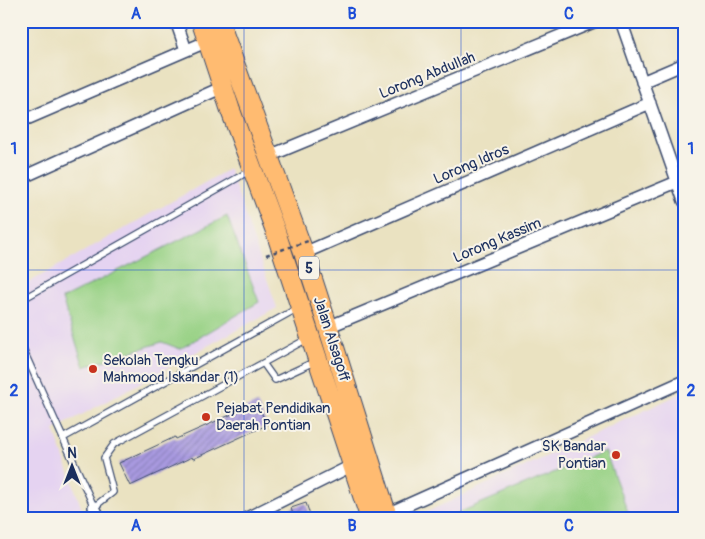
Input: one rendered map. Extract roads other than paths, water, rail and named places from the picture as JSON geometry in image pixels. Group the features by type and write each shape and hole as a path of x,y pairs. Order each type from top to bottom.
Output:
{"highway":[{"name":"Jalan Alsagoff","path":"201,21 274,227 353,465 387,514"},
{"name":"Jalan Alsagoff","path":"219,21 269,156 306,247 328,326 387,514"}],"street":[{"path":"176,21 186,50"},
{"name":"Lorong Abdullah","path":"269,156 596,21"},
{"path":"621,21 642,82 680,180 684,201"},
{"path":"29,118 208,40"},
{"path":"642,82 684,64"},
{"path":"21,178 223,87"},
{"name":"Lorong Idros","path":"306,247 650,103"},
{"name":"Lorong Kassim","path":"328,326 680,180"},
{"path":"387,514 684,381"},
{"path":"247,518 353,465"}],"lane":[{"path":"21,300 252,168"},
{"path":"63,438 300,307"},
{"path":"21,345 96,512 113,492 104,458 114,444 311,337"},
{"path":"263,363 274,380 318,360"},
{"path":"387,514 408,518"}],"place":[{"name":"Sekolah Tengku Mahmood Iskandar (1)","path":"93,369"},
{"name":"Pejabat Pendidikan Daerah Pontian","path":"206,417"},
{"name":"SK Bandar Pontian","path":"616,455"}]}
